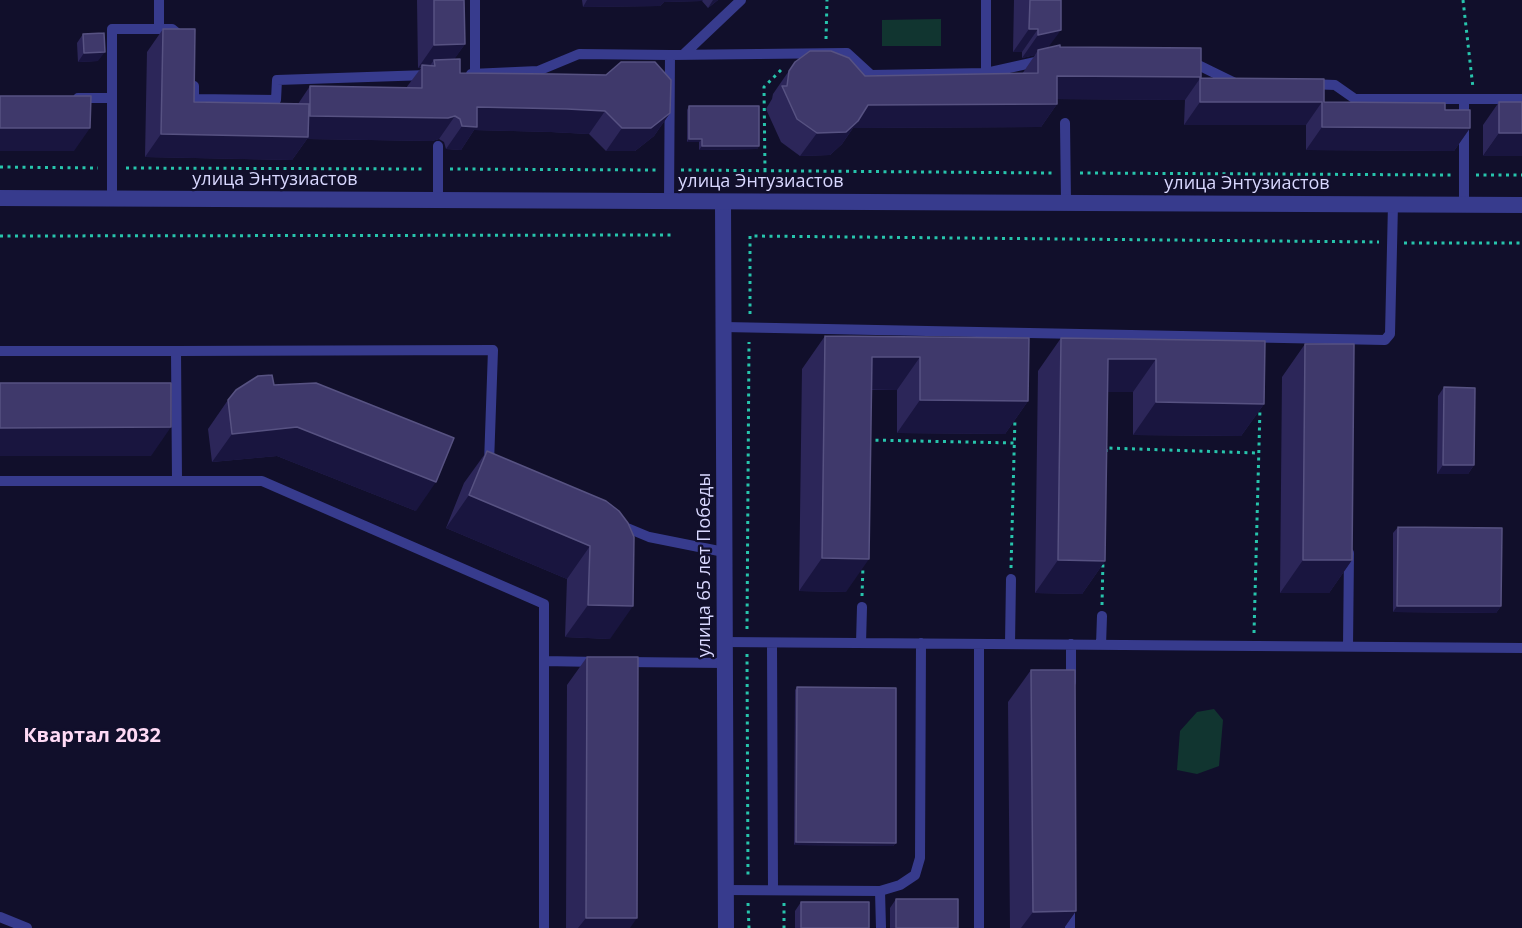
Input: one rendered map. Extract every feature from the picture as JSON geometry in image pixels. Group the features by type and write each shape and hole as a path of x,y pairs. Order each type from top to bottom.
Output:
{"street":[{"name":"улица Энтузиастов","path":"0,198 1522,205"},
{"name":"улица 65 лет Победы","path":"723,202 726,928"}],"lane":[{"path":"159,0 159,29"},
{"path":"476,0 469,74 538,71 579,54 846,53 871,75 986,73 1047,60"},
{"path":"683,55 741,0"},
{"path":"986,0 986,73"},
{"path":"112,199 112,29 172,29 194,47"},
{"path":"669,201 670,55"},
{"path":"1174,58 1186,58 1232,83 1244,83"},
{"path":"194,78 194,99 276,100 277,80 440,75"},
{"path":"1300,84 1335,85 1355,99 1522,99"},
{"path":"67,98 112,99"},
{"path":"1464,204 1469,99"},
{"path":"1065,123 1066,202"},
{"path":"438,146 438,200"},
{"path":"724,327 1350,344 1385,340 1390,334 1393,204"},
{"path":"0,351 493,350 488,466 499,471"},
{"path":"176,351 177,481"},
{"path":"0,481 262,481 544,604 544,928"},
{"path":"606,518 649,537 724,552"},
{"path":"1348,646 1349,541"},
{"path":"1010,644 1011,579"},
{"path":"861,643 862,607"},
{"path":"1101,645 1102,616"},
{"path":"724,642 1522,648"},
{"path":"772,643 778,890"},
{"path":"726,890 880,891 900,885 915,875 920,858 921,643"},
{"path":"978,928 979,644"},
{"path":"1071,644 1071,692"},
{"path":"544,661 724,663"},
{"path":"880,891 881,928"},
{"path":"1070,892 1070,928"},
{"path":"0,917 27,928"}],"path":[{"path":"826,0 826,53"},
{"path":"1463,0 1469,99"},
{"path":"765,171 764,87 798,54"},
{"path":"0,167 1522,176"},
{"path":"0,236 672,235"},
{"path":"749,928 747,642 750,236 1522,243"},
{"path":"1253,646 1260,407"},
{"path":"1011,579 1015,410"},
{"path":"865,440 1014,443"},
{"path":"1106,460 1107,448 1258,453"},
{"path":"1102,616 1104,556"},
{"path":"862,607 863,559"},
{"path":"778,890 784,928"}],"green space":[{"path":"941,19 941,46 882,46 882,20"},
{"path":"1214,709 1223,720 1219,766 1197,774 1177,770 1180,731 1197,712"}],"building":[{"path":"434,0 464,0 465,44 434,45"},
{"path":"1030,0 1061,0 1061,30 1038,35 1038,29 1029,29"},
{"path":"163,29 195,29 194,102 309,104 308,137 161,134"},
{"path":"104,33 105,52 84,53 83,34"},
{"path":"1060,45 1060,47 1201,48 1201,77 1057,76 1057,104 868,105 858,121 846,132 817,133 797,119 782,86 787,86 789,71 795,62 810,51 831,51 849,58 865,76 1038,73 1038,50"},
{"path":"460,59 460,73 606,75 621,62 655,62 671,80 670,113 651,128 622,128 605,111 567,109 477,107 477,127 462,126 460,119 455,116 448,118 310,116 310,86 422,88 422,65 435,66 434,60"},
{"path":"1200,78 1324,79 1324,102 1445,103 1445,110 1470,110 1470,128 1322,127 1322,102 1200,102"},
{"path":"0,96 91,96 90,128 0,128"},
{"path":"1499,102 1522,102 1522,133 1499,133"},
{"path":"689,106 759,106 759,146 702,146 702,139 689,139"},
{"path":"825,336 1029,338 1028,401 920,400 920,357 872,357 869,559 822,558"},
{"path":"1061,338 1265,341 1264,404 1156,402 1156,359 1108,359 1105,561 1058,560"},
{"path":"1305,344 1354,344 1352,560 1303,560"},
{"path":"272,375 274,385 316,383 454,438 436,482 297,427 232,434 228,400 236,390 258,376"},
{"path":"0,383 171,383 171,427 0,428"},
{"path":"1444,387 1475,388 1474,465 1443,465"},
{"path":"487,451 606,501 619,511 634,537 633,606 588,605 590,546 469,495"},
{"path":"1398,527 1502,528 1501,606 1397,606"},
{"path":"587,657 638,657 637,918 586,918"},
{"path":"1031,670 1075,670 1076,911 1033,912"},
{"path":"797,687 896,688 896,843 796,842"},
{"path":"896,899 958,899 958,928 896,928"},
{"path":"801,902 869,902 869,928 801,928"}],"district":[{"name":"Квартал 2032","path":"92,736"}]}
